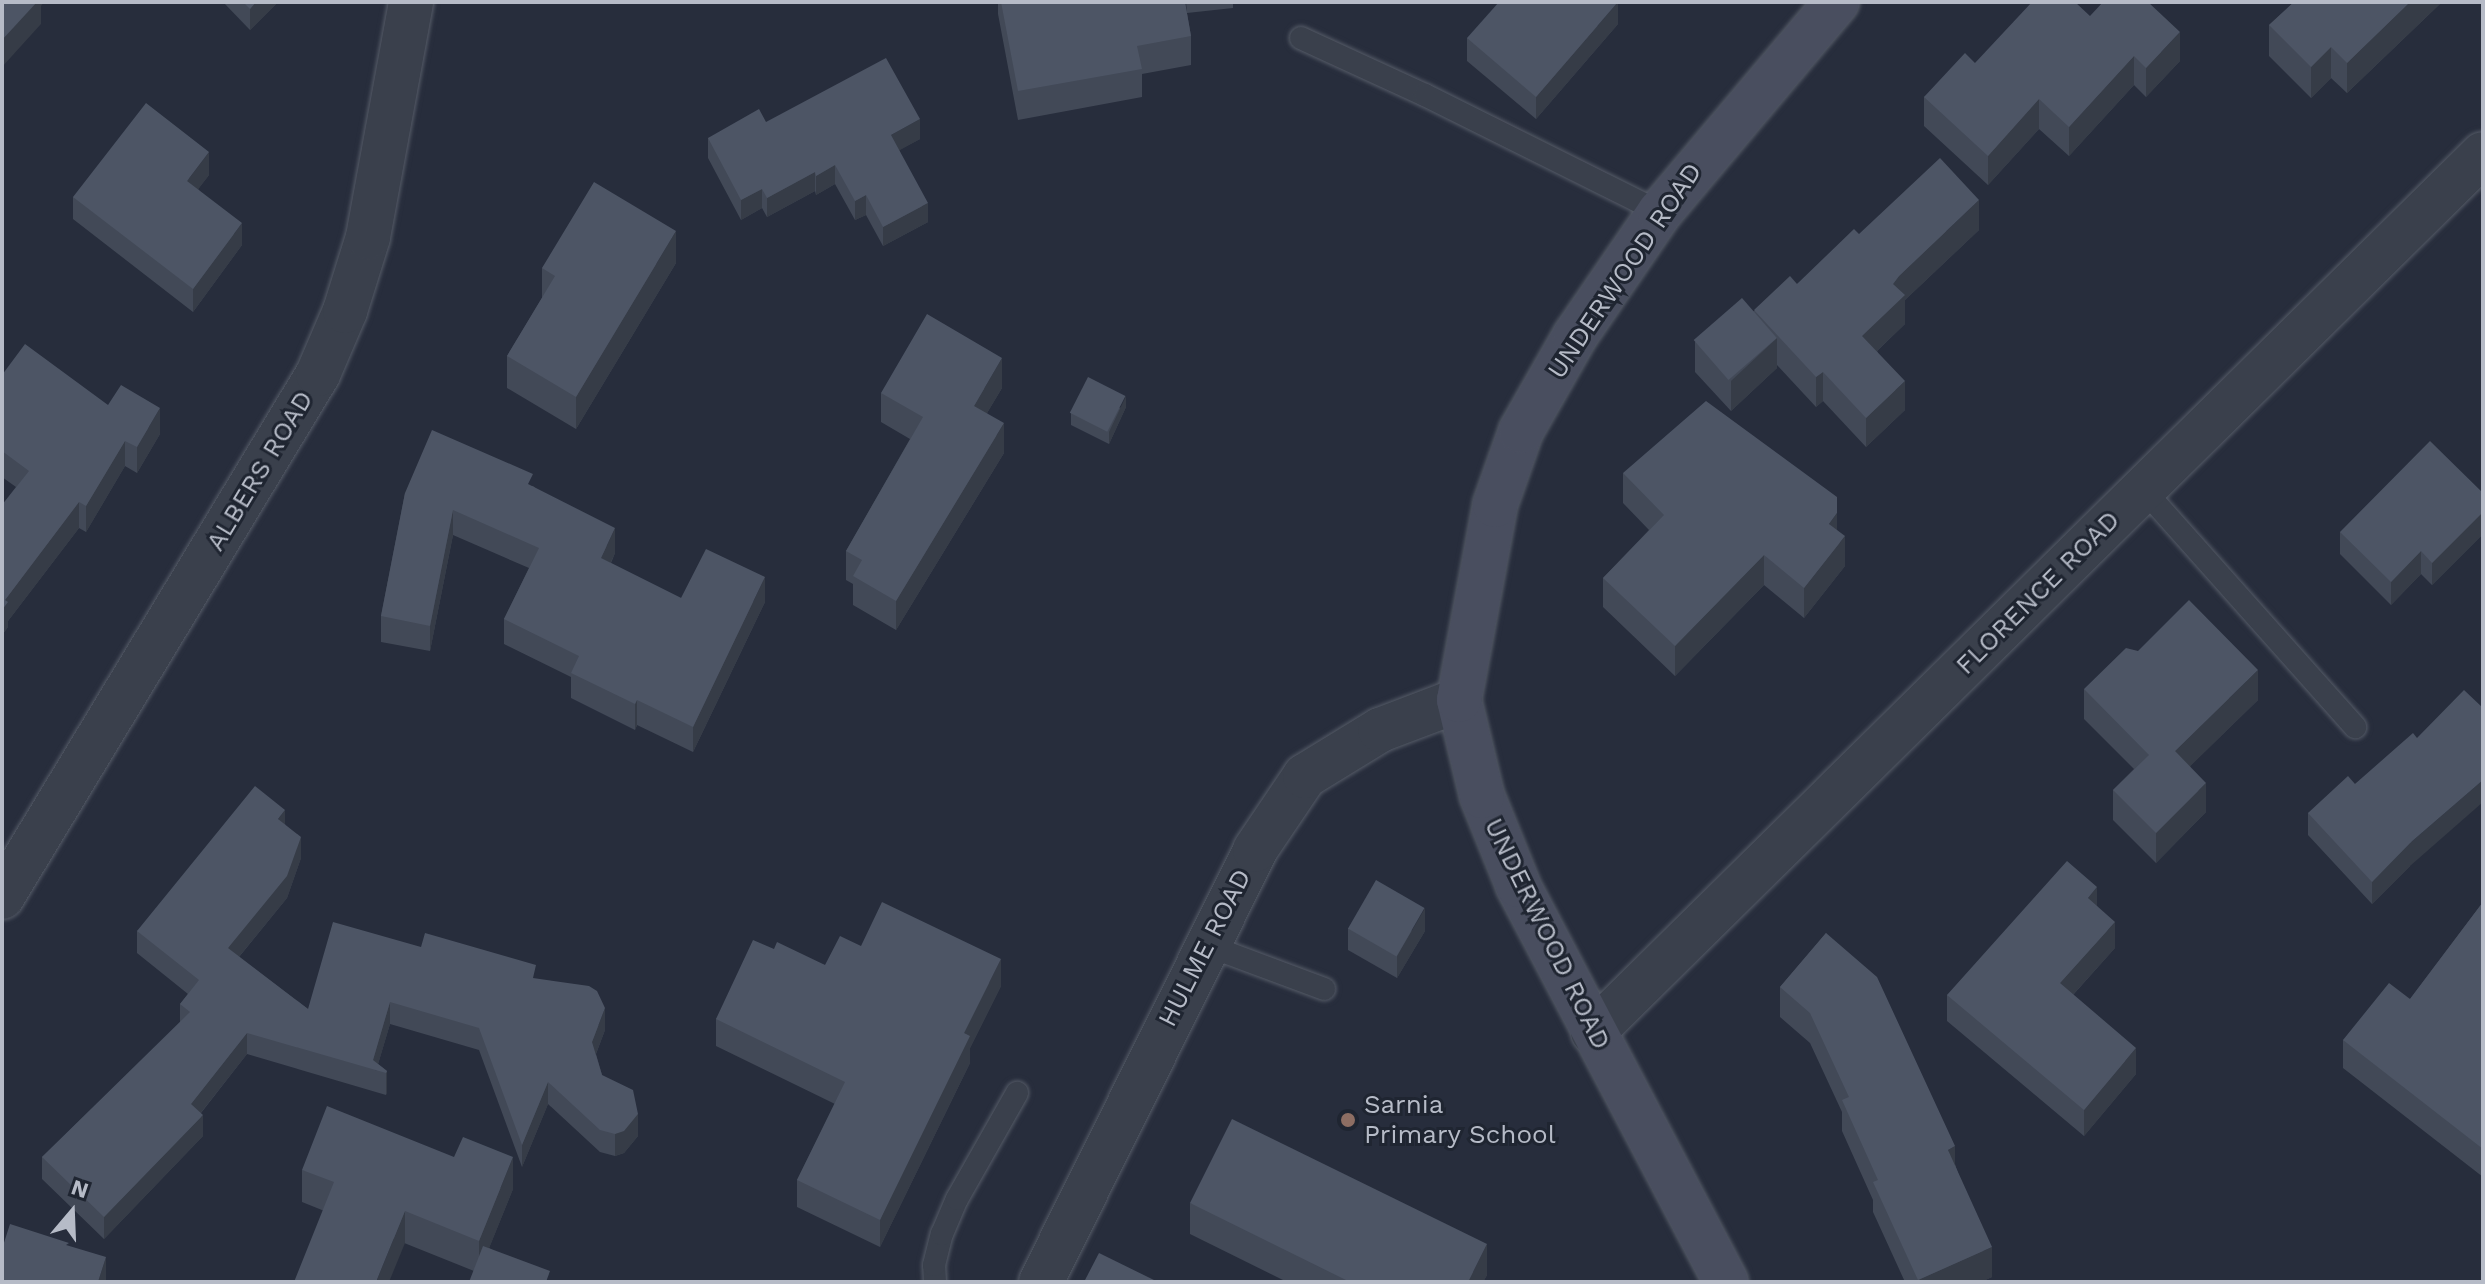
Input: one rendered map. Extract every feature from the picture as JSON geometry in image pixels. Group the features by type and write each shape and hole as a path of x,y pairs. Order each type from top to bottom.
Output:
{"main road":[{"name":"UNDERWOOD ROAD","path":"1726,1282 1518,885 1482,796 1459,700 1495,505 1521,431 1575,336 1660,212 1837,2"}],"street":[{"name":"ALBERS ROAD","path":"2,897 318,374 345,311 368,237 411,2"},
{"name":"FLORENCE ROAD","path":"1593,1032 2483,154"},
{"name":"HULME ROAD","path":"1041,1282 1255,850 1305,776 1380,730 1459,700"}],"lane":[{"path":"1301,38 1425,95 1660,212"},
{"path":"2143,489 2355,727"},
{"path":"1206,945 1324,989"},
{"path":"935,1282 934,1265 947,1222 1017,1093"}],"building":[{"path":"2,2 37,2 2,40"},
{"path":"243,2 256,2 250,9"},
{"path":"1001,2 1185,2 1191,36 1137,46 1142,69 1018,91"},
{"path":"1499,2 1618,2 1536,97 1467,38"},
{"path":"2032,2 2075,2 2090,16 2103,2 2148,2 2180,32 2146,68 2134,56 2069,127 2039,99 1988,156 1924,97 1965,53 1975,63"},
{"path":"2294,2 2410,2 2347,63 2331,47 2311,67 2269,25"},
{"path":"886,58 920,119 891,135 928,203 883,227 866,195 855,201 835,165 816,176 815,172 767,198 762,189 741,200 708,138 759,109 766,122"},
{"path":"146,103 209,152 187,181 242,223 193,289 73,197"},
{"path":"1940,158 1979,200 1899,276 1893,284 1905,295 1862,336 1905,381 1866,418 1823,372 1816,377 1754,310 1790,276 1797,284 1854,229 1859,234"},
{"path":"594,182 676,231 576,397 507,356 555,276 542,268"},
{"path":"1742,298 1777,338 1728,380 1694,340"},
{"path":"927,314 1002,358 974,406 1004,423 896,601 853,576 862,560 846,551 923,417 881,393"},
{"path":"25,344 108,405 121,385 160,408 137,447 125,441 86,506 79,502 5,600 8,602 2,610 2,505 29,471 2,451 2,375"},
{"path":"1088,377 1125,396 1107,432 1070,413"},
{"path":"1706,401 1837,497 1837,513 1829,524 1845,536 1804,588 1764,555 1675,646 1603,578 1664,515 1623,473"},
{"path":"432,430 533,474 528,484 615,528 601,558 681,598 706,549 765,577 693,727 637,700 635,704 571,673 579,656 504,619 539,548 453,510 430,626 381,616 405,493"},
{"path":"2430,441 2483,493 2483,512 2432,563 2421,551 2391,582 2340,532"},
{"path":"2189,600 2258,670 2175,751 2206,783 2156,833 2113,790 2149,755 2084,689 2126,648 2138,651"},
{"path":"2464,690 2483,708 2483,780 2410,843 2372,882 2308,813 2348,776 2355,784 2413,733 2417,738"},
{"path":"255,786 285,810 278,819 301,837 287,876 228,948 308,1009 333,922 421,947 425,933 536,965 533,978 589,986 597,991 605,1008 592,1042 602,1075 633,1090 638,1114 624,1131 615,1134 600,1130 548,1082 522,1145 479,1028 390,1002 373,1060 386,1073 247,1033 191,1104 203,1115 104,1217 42,1157 190,1012 180,1004 199,980 137,931"},
{"path":"2067,861 2097,887 2088,898 2115,922 2060,983 2136,1048 2084,1110 1947,995"},
{"path":"1376,880 1424,908 1396,956 1348,928"},
{"path":"882,902 1001,959 964,1033 970,1036 880,1220 797,1180 845,1082 716,1019 753,940 774,949 777,942 825,965 840,936 861,946"},
{"path":"2483,902 2483,1149 2343,1040 2389,983 2410,999"},
{"path":"1826,933 1877,977 1955,1146 1948,1150 1992,1247 1918,1280 1873,1182 1878,1180 1842,1100 1849,1097 1810,1013 1780,987"},
{"path":"327,1106 454,1157 463,1137 513,1157 479,1241 405,1211 376,1282 294,1282 334,1182 302,1170"},
{"path":"1232,1119 1487,1244 1468,1282 1350,1282 1190,1203"},
{"path":"10,1224 106,1257 98,1282 2,1282 2,1249"},
{"path":"483,1246 550,1271 546,1282 469,1282"},
{"path":"1099,1253 1158,1282 1084,1282"}],"place":[{"name":"Sarnia Primary School","path":"1348,1120"}]}
